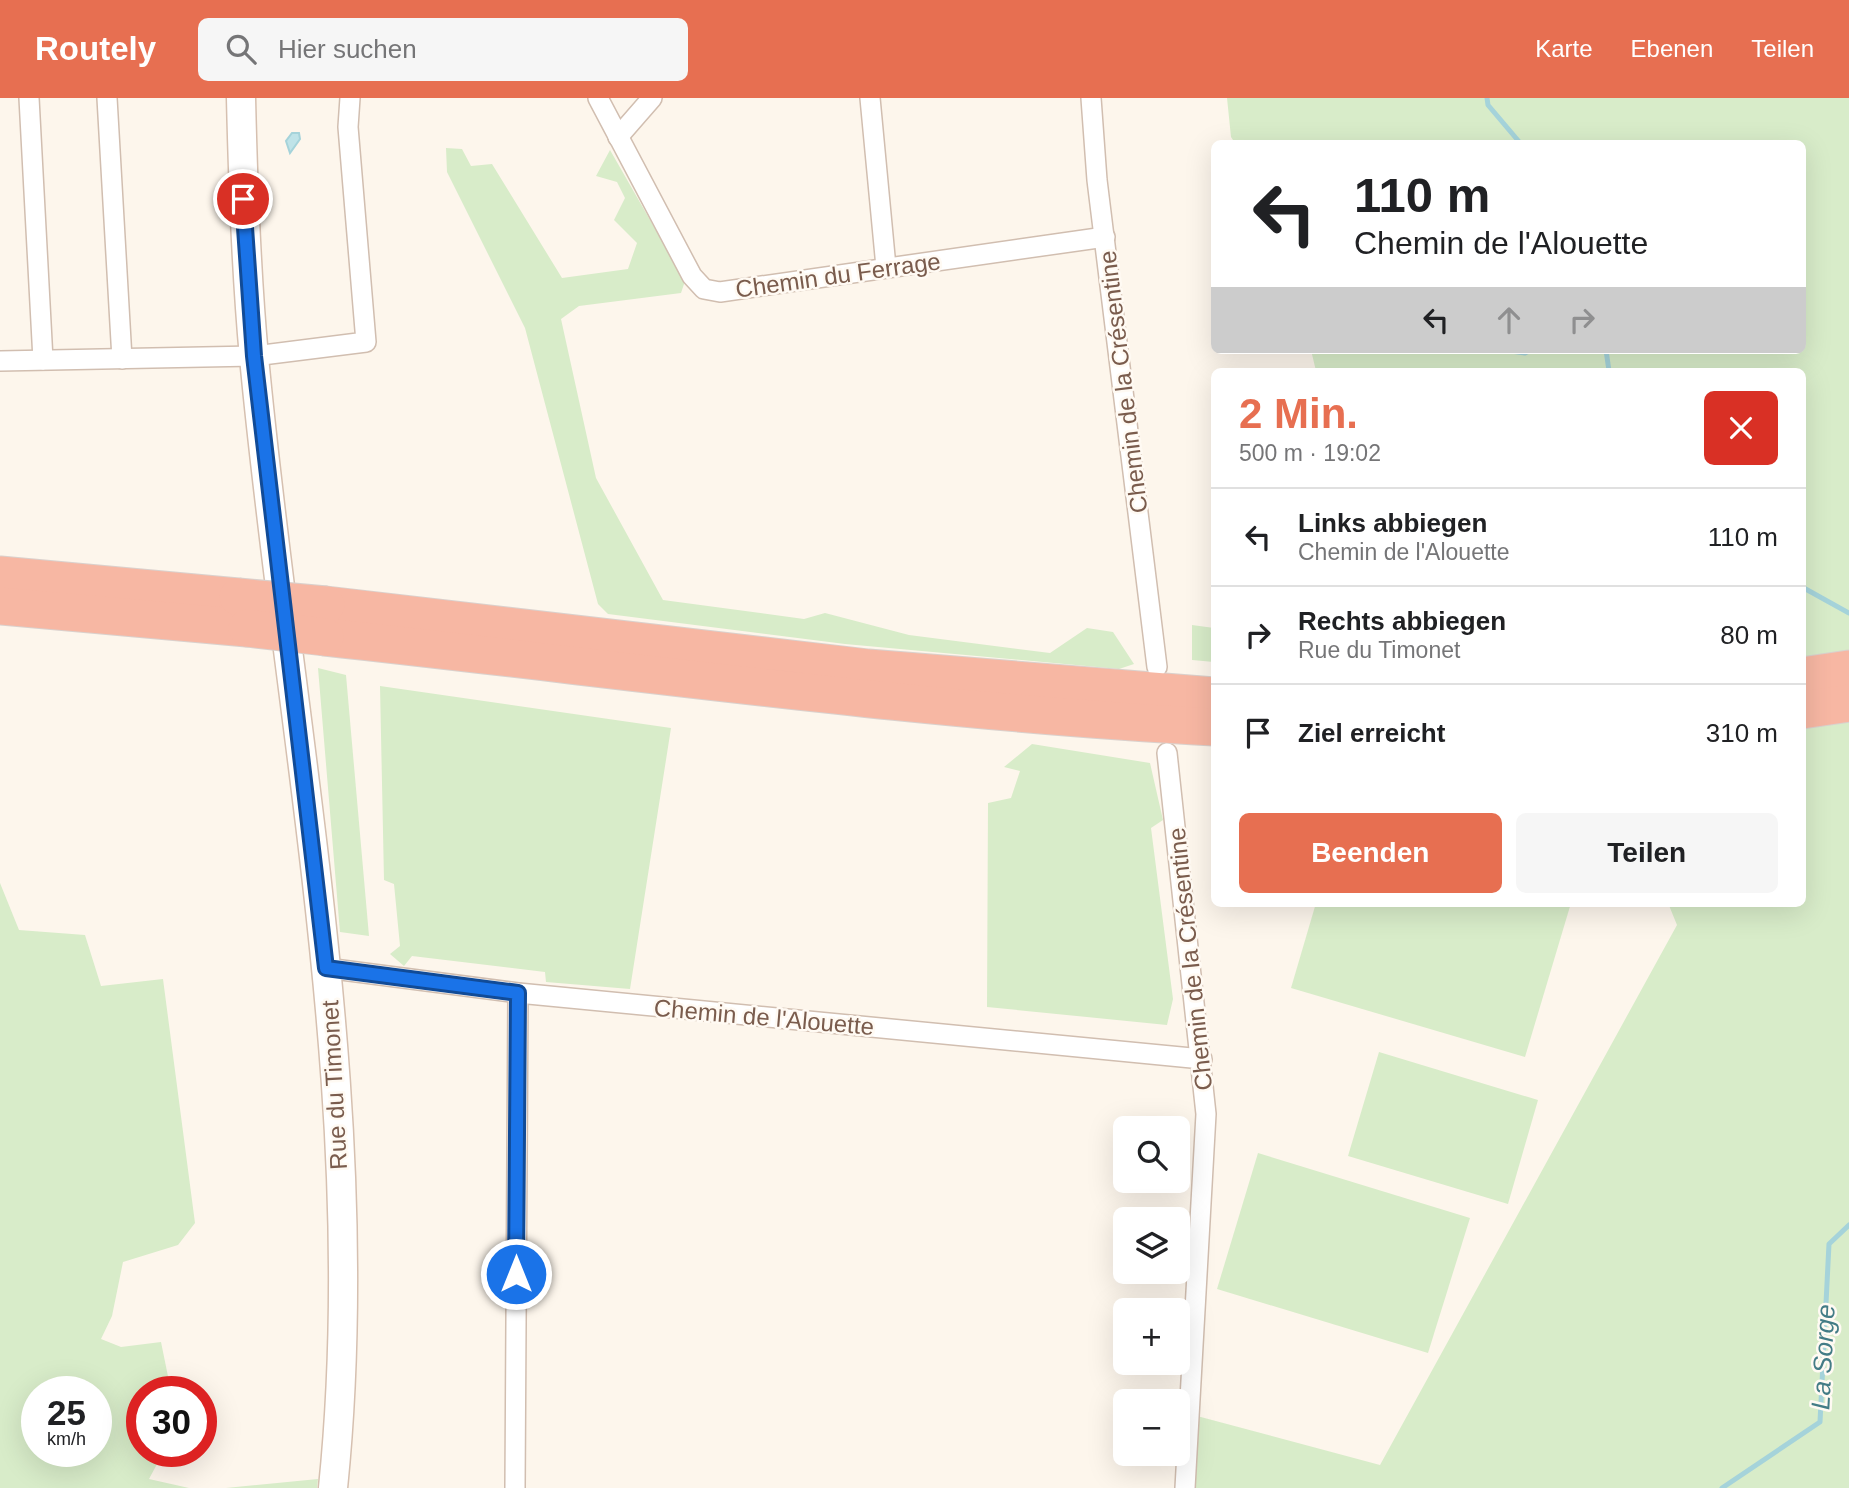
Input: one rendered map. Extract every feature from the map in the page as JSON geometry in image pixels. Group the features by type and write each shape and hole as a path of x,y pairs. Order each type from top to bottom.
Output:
{"highway":[{"path":"0,575 243,612 326,621 1211,696"},
{"path":"0,606 243,612"},
{"path":"326,621 904,703 1211,727"},
{"path":"1806,675 1849,669"},
{"path":"1806,709 1849,703"}],"main road":[{"name":"Rue du Timonet","path":"241,98 244,224 254,356 326,968 335,1073 341,1256 338,1441 333,1488"}],"street":[{"path":"29,98 43,360"},
{"path":"107,98 122,359"},
{"path":"0,361 254,356 366,342 348,127 350,98"},
{"name":"Chemin du Ferrage","path":"598,98 692,276 704,289 720,292 1105,237"},
{"path":"618,137 652,98"},
{"path":"870,98 886,267"},
{"name":"Chemin de la Crésentine","path":"1091,98 1105,237 1157,667"},
{"name":"Chemin de la Crésentine","path":"1167,752 1206,1114 1196,1334 1185,1488"},
{"name":"Chemin de l'Alouette","path":"326,968 518,993 1202,1059"},
{"path":"516,1488 518,993"}],"green space":[{"path":"1227,98 1849,98 1849,1488 1192,1488 1197,1416 1380,1465 1677,925 1670,907 1806,907 1806,368 1315,368 1312,354 1806,354 1806,140 1233,140"},
{"path":"446,148 462,149 471,166 492,164 562,278 628,269 637,243 614,220 625,198 617,182 596,176 610,150 685,281 681,293 579,306 561,319 596,478 663,600 804,619 825,613 909,635 1050,653 1087,628 1113,632 1134,664 1119,669 845,644 608,614 598,604 525,328 447,172"},
{"path":"1192,625 1211,628 1211,662 1192,660"},
{"path":"318,668 346,675 369,936 340,932"},
{"path":"380,686 671,728 630,989 546,982 545,972 412,956 404,966 390,954 400,946 394,884 384,880"},
{"path":"1032,744 1150,763 1163,820 1151,828 1173,999 1167,1025 987,1007 988,803 1011,798 1020,771 1004,767"},
{"path":"0,883 19,930 85,935 101,986 163,979 195,1223 178,1245 123,1262 112,1316 101,1339 121,1347 161,1342 168,1376 126,1376 126,1467 155,1467 149,1479 189,1488 0,1488"},
{"path":"1315,907 1570,907 1525,1057 1291,988"},
{"path":"1379,1052 1538,1100 1508,1204 1348,1156"},
{"path":"1258,1153 1470,1218 1428,1353 1217,1289"},
{"path":"318,1479 317,1488 226,1488"}],"water":[{"path":"292,133 299,133 300,139 290,153 286,141"}],"waterway":[{"name":"La Sorge","path":"1487,98 1488,105 1518,140"},
{"name":"La Sorge","path":"1607,354 1609,368"},
{"name":"La Sorge","path":"1806,589 1849,613"},
{"name":"La Sorge","path":"1722,1488 1820,1422 1829,1244 1849,1225"}],"route":[{"path":"243,199 254,356 326,968 518,993 516,1274"}]}
